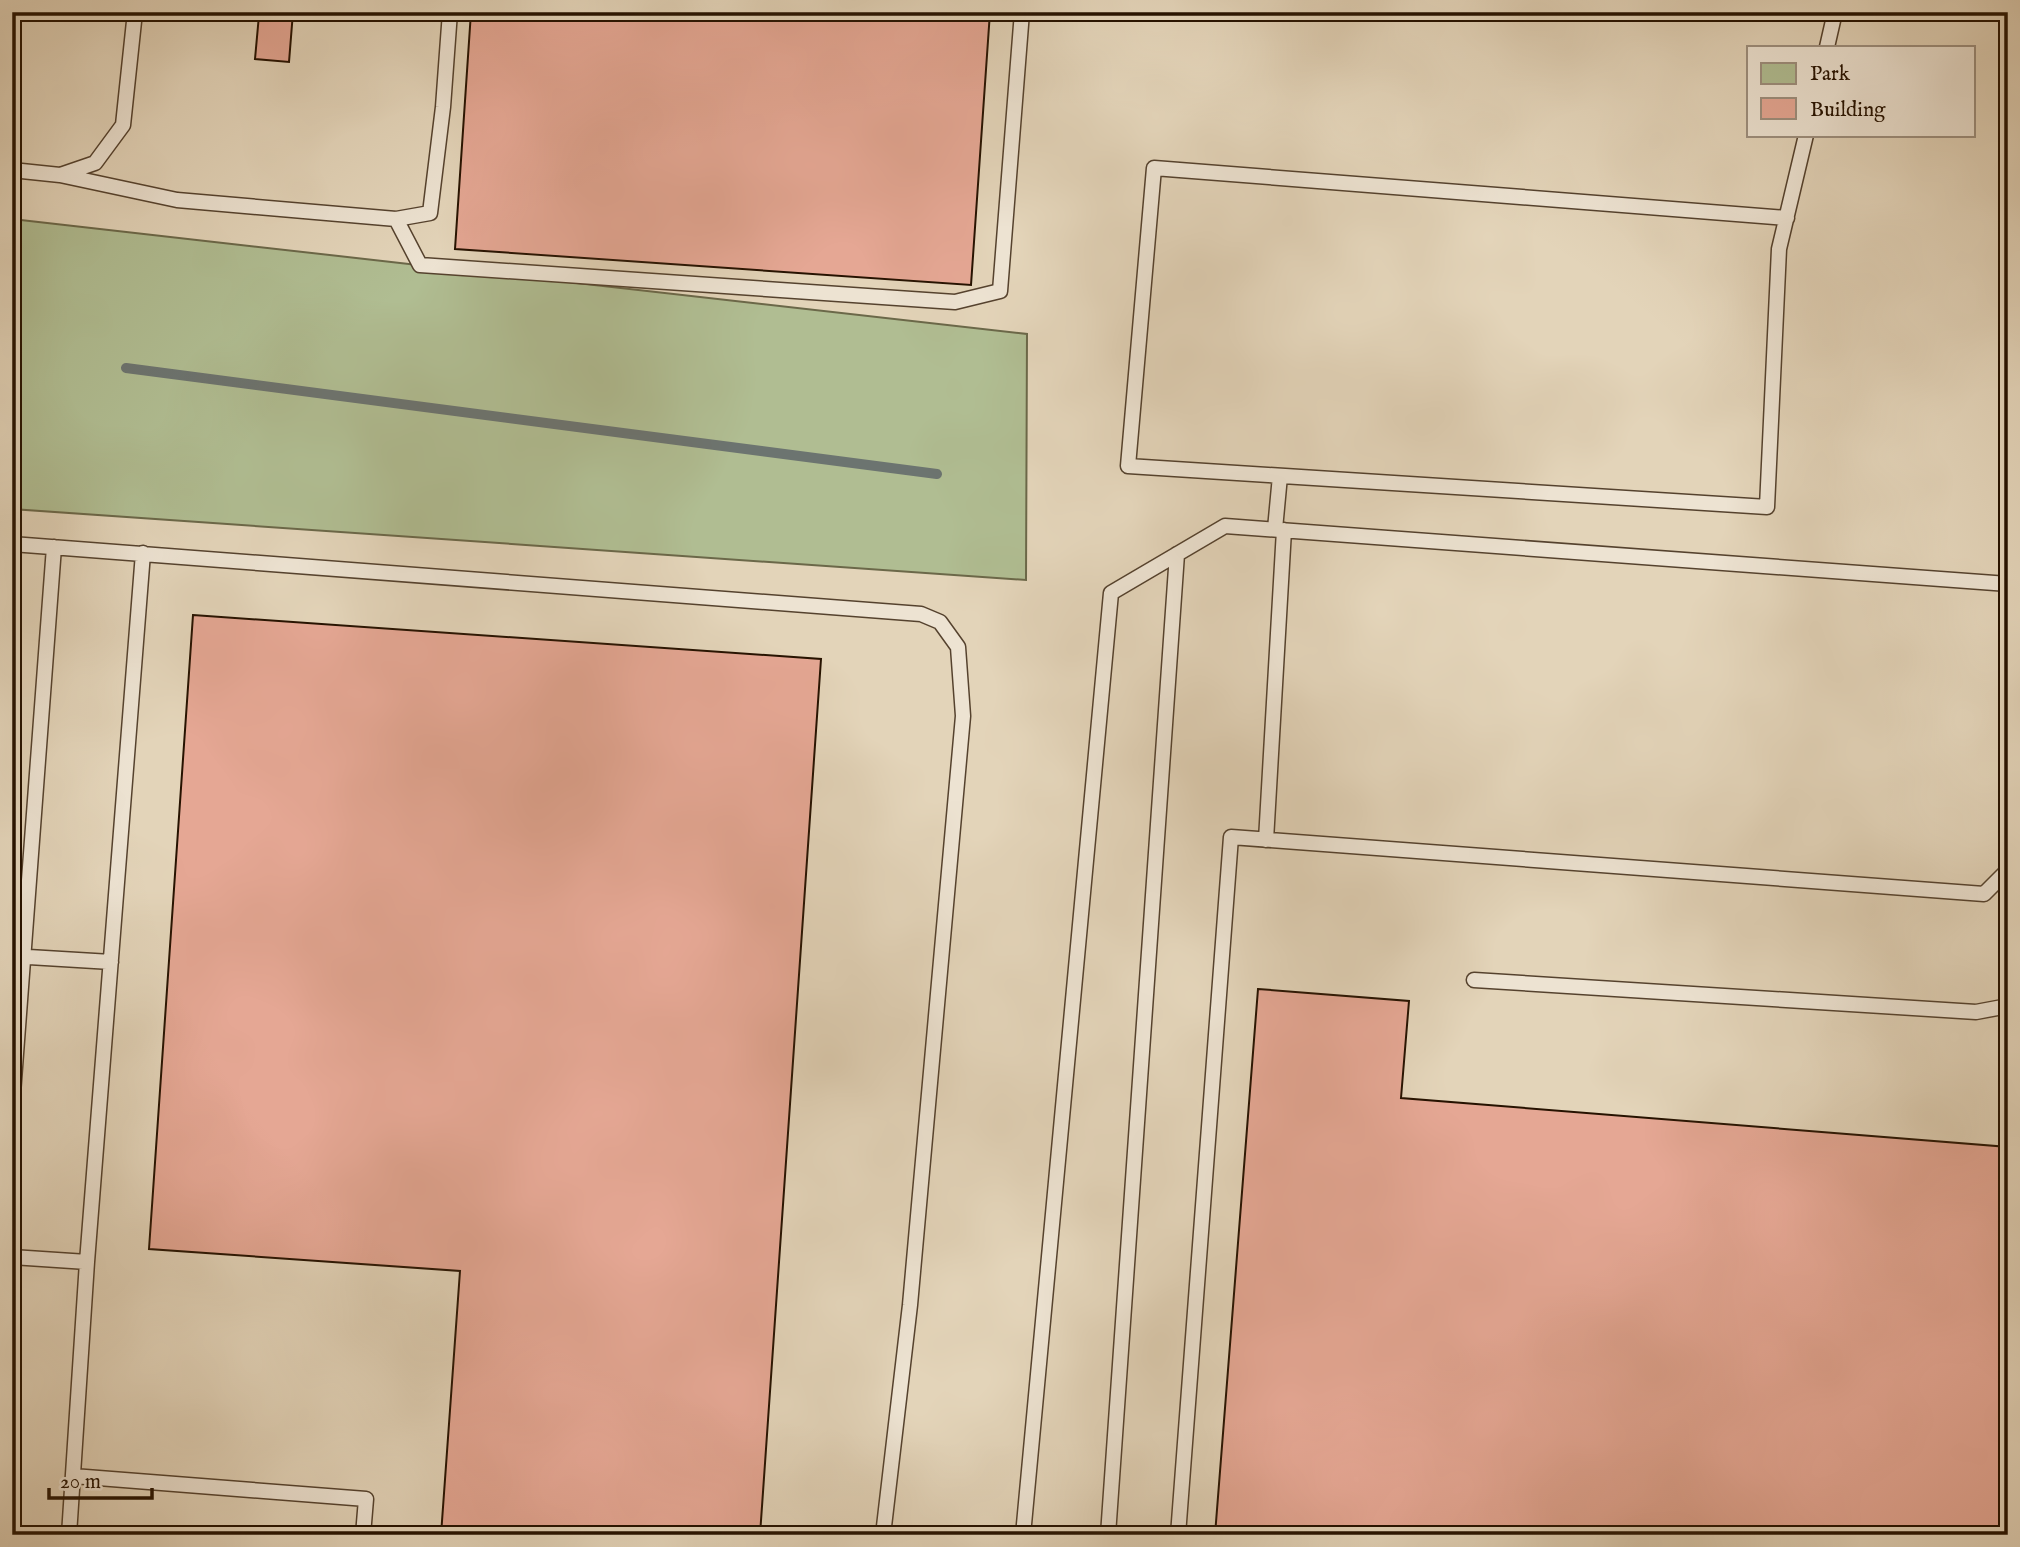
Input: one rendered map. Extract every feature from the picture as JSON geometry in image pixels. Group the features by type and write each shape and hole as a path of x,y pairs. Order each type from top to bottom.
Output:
{"lane":[{"path":"12,18 19,12"},
{"path":"60,176 95,163 123,125 135,12"},
{"path":"12,170 60,176 177,200 396,219 430,213 443,107 450,12"},
{"path":"396,219 420,265 955,302 1000,291 1021,12"},
{"path":"1826,46 1835,12"},
{"path":"1787,218 1154,168 1128,466 1767,508 1779,249 1787,218 1806,136"},
{"path":"1266,840 1280,476"},
{"path":"1023,1535 1111,593 1225,526 2008,584"},
{"path":"12,544 921,614 940,622 958,647 963,716 910,1305 883,1535"},
{"path":"12,1107 18,956 54,547"},
{"path":"69,1535 87,1262 143,553"},
{"path":"1108,1535 1177,554"},
{"path":"1178,1535 1231,837 1984,894 2008,870"},
{"path":"18,956 111,962"},
{"path":"1474,980 1976,1012 2008,1006"},
{"path":"12,1257 87,1262"},
{"path":"73,1476 366,1499 363,1535"}],"green space":[{"path":"12,219 1027,334 1026,580 12,509"},
{"path":"12,570 19,570 12,668"}],"building":[{"path":"225,12 293,12 289,62 255,59 259,15"},
{"path":"471,12 990,12 971,285 455,249"},
{"path":"193,615 821,659 760,1535 441,1535 460,1271 149,1249"},
{"path":"1258,989 1409,1001 1401,1098 2008,1147 2008,1535 1215,1535"}],"waterway":[{"path":"126,368 937,474"}]}
